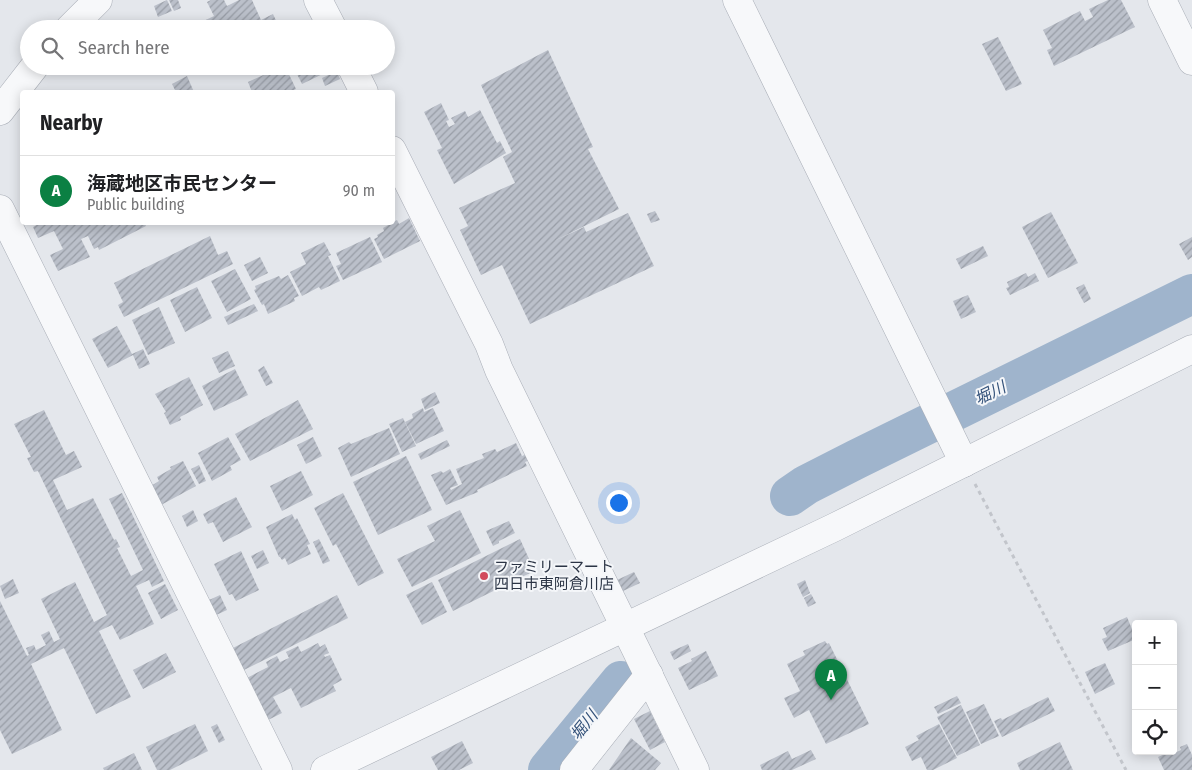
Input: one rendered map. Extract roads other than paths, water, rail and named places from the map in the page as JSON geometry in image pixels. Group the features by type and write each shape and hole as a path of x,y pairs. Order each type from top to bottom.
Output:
{"street":[{"path":"78,20 98,0"},
{"path":"318,0 328,20"},
{"path":"737,0 964,463"},
{"path":"1162,0 1192,61"},
{"path":"0,111 28,75"},
{"path":"356,75 363,90"},
{"path":"395,156 488,344 498,370 696,770"},
{"path":"0,209 278,770"},
{"path":"325,770 625,628 1192,350"},
{"path":"574,770 649,675"}],"waterway":[{"name":"堀川","path":"790,496 806,485 857,459 1192,294"},
{"name":"堀川","path":"548,770 621,681"}],"place":[{"name":"ファミリーマート 四日市東阿倉川店","path":"484,576"},
{"name":"海蔵地区市民センター","path":"831,700"}]}
